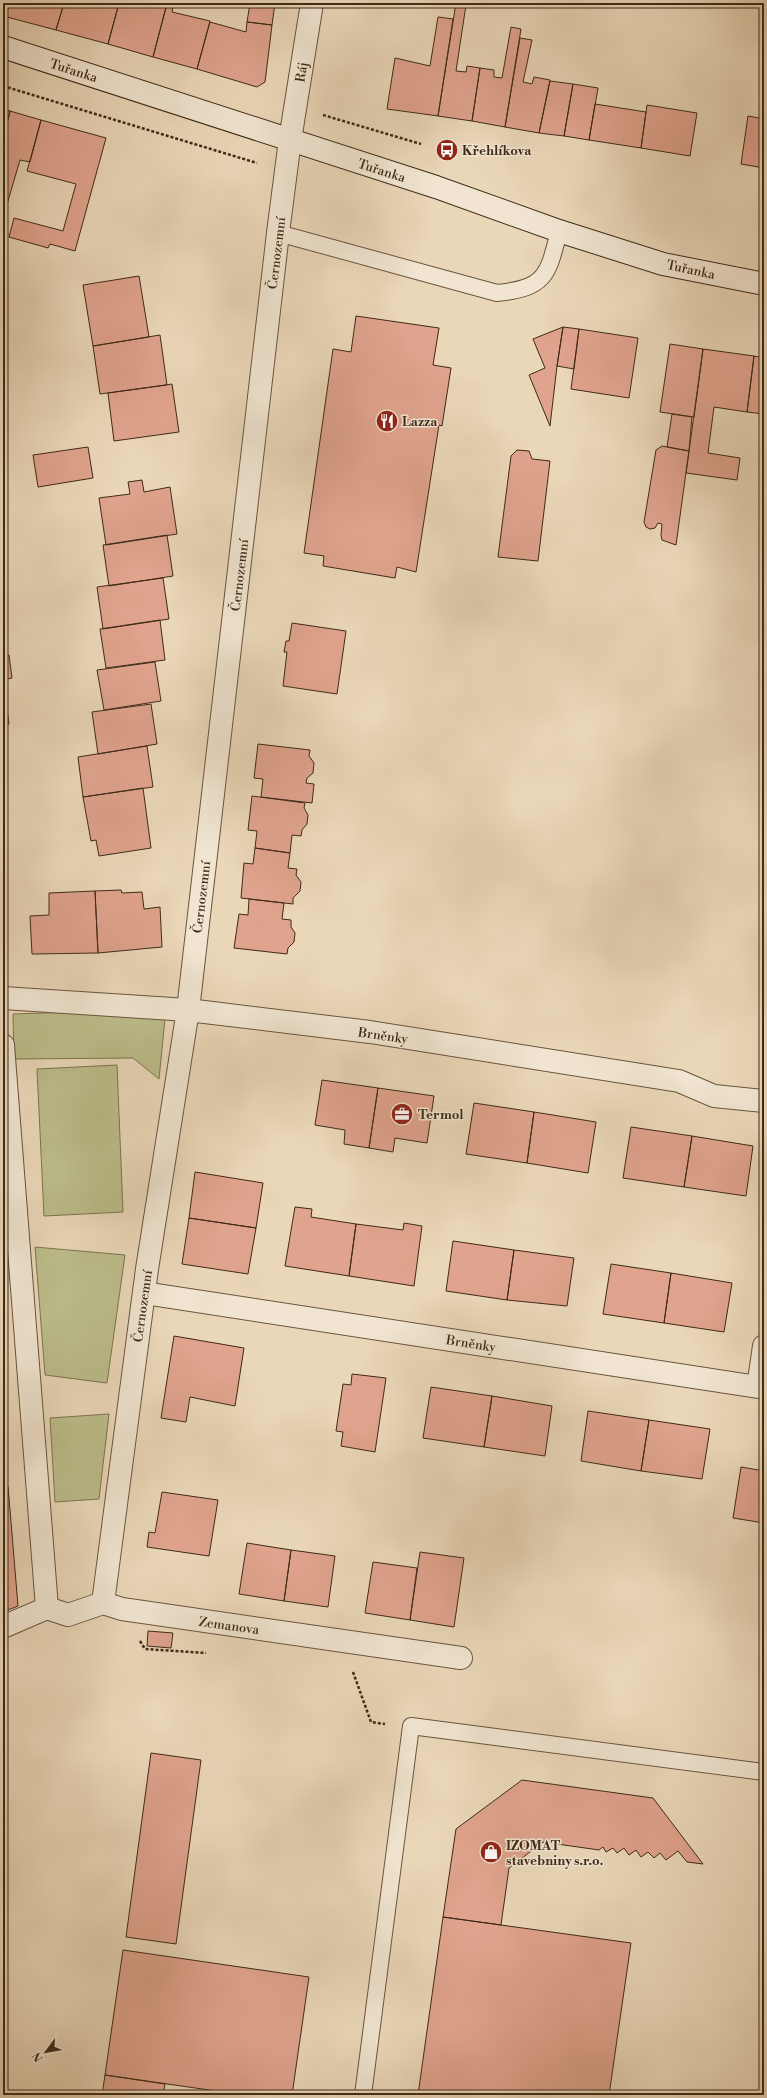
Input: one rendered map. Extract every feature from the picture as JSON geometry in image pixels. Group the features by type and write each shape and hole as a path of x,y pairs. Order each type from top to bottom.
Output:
{"street":[{"name":"Ráj","path":"290,140 312,3"},
{"name":"Tuřanka","path":"3,47 480,202 559,231 663,264 764,284"},
{"name":"Černozemní","path":"112,1606 144,1293 188,1010 290,140"},
{"path":"3,998 188,1010"},
{"name":"Brněnky","path":"188,1010 370,1032 569,1063 680,1081 714,1096 764,1101"},
{"path":"3,1045 47,1608 3,1627"},
{"name":"Brněnky","path":"144,1293 758,1387 764,1346"},
{"name":"Zemanova","path":"47,1608 68,1615 112,1606 461,1658"}],"lane":[{"path":"278,233 497,293 521,291 538,281 550,266 559,231"},
{"path":"363,2095 411,1726 764,1772"}],"path":[{"path":"3,86 251,161 286,174"},
{"path":"112,1606 145,1649 212,1653"},
{"path":"351,1671 354,1673 371,1722 411,1726"}],"green space":[{"path":"166,1009 159,1079 133,1058 14,1059 13,1014"},
{"path":"117,1065 123,1212 44,1216 37,1069"},
{"path":"35,1247 125,1255 107,1383 45,1375"},
{"path":"109,1414 99,1499 55,1502 50,1418"}],"building":[{"path":"3,3 64,3 56,30 3,16"},
{"path":"64,3 119,3 108,44 56,30"},
{"path":"119,3 141,3 149,5 150,3 167,4 153,57 108,44"},
{"path":"167,3 174,3 172,12 210,21 197,69 153,57"},
{"path":"250,3 275,3 272,25 247,22"},
{"path":"456,3 466,5 456,71 466,72 467,66 480,68 472,121 438,116"},
{"path":"438,17 453,19 438,116 387,109 395,58 430,66"},
{"path":"210,22 246,32 247,22 272,25 265,82 257,87 197,69"},
{"path":"511,27 521,29 505,127 472,121 480,68 494,70 494,77 502,78"},
{"path":"520,38 532,40 523,82 532,84 534,77 550,80 539,133 505,127"},
{"path":"550,81 573,84 564,136 539,133"},
{"path":"573,84 598,88 589,140 564,136"},
{"path":"595,104 646,112 641,148 589,140"},
{"path":"647,105 697,113 690,156 641,148"},
{"path":"3,109 10,111 3,140"},
{"path":"10,111 41,120 30,162 20,160 3,218 3,140"},
{"path":"748,116 764,119 764,168 741,164"},
{"path":"41,120 106,138 75,251 50,244 48,248 9,237 14,218 63,231 76,184 27,171"},
{"path":"139,276 149,337 93,346 83,285"},
{"path":"356,316 439,328 433,365 451,368 442,426 439,425 416,572 397,567 395,578 323,566 324,556 304,553 333,349 351,352"},
{"path":"563,327 579,329 574,369 557,366"},
{"path":"563,327 550,426 529,375 545,368 533,339"},
{"path":"579,329 638,338 629,398 571,389"},
{"path":"160,335 167,385 100,394 93,346"},
{"path":"670,344 703,349 694,417 660,412"},
{"path":"703,349 754,356 747,412 714,407 708,453 740,458 737,480 686,473"},
{"path":"754,356 764,358 764,414 747,412"},
{"path":"172,384 179,432 114,441 108,393"},
{"path":"672,414 692,417 689,451 667,447"},
{"path":"662,446 689,451 676,545 662,540 662,524 658,523 655,528 650,529 646,527 644,522 656,450"},
{"path":"88,447 93,478 38,487 33,455"},
{"path":"517,450 529,451 532,459 550,461 538,561 498,557 511,456"},
{"path":"142,480 144,492 170,487 177,534 106,545 99,498 130,494 128,482"},
{"path":"167,535 173,576 109,586 103,545"},
{"path":"163,578 169,619 103,629 97,587"},
{"path":"160,620 165,660 106,668 100,629"},
{"path":"292,623 346,631 337,694 283,686 287,652 284,652 286,641 289,641"},
{"path":"9,655 12,678 3,680 3,656"},
{"path":"155,662 161,701 104,710 97,670"},
{"path":"3,682 9,724 3,725"},
{"path":"151,704 157,744 98,754 92,712"},
{"path":"258,744 310,750 309,756 314,763 313,773 307,778 306,783 314,784 312,803 261,797 263,779 254,778"},
{"path":"147,746 153,787 83,797 78,757"},
{"path":"143,788 151,848 99,856 96,840 91,841 83,797"},
{"path":"252,796 305,803 304,808 308,815 307,824 302,830 301,836 292,835 290,853 255,848 257,831 248,830"},
{"path":"255,848 290,853 288,868 297,869 296,875 301,882 300,891 293,898 293,904 241,898 244,863 253,864"},
{"path":"121,890 122,893 142,892 144,909 160,907 162,947 98,953 95,891"},
{"path":"95,891 98,953 32,954 30,916 49,915 49,893"},
{"path":"249,899 284,903 282,919 291,920 291,927 295,933 294,942 288,948 287,954 234,948 239,914 248,915"},
{"path":"322,1080 378,1088 369,1148 344,1144 345,1130 315,1125"},
{"path":"378,1088 434,1096 427,1143 395,1138 393,1152 369,1148"},
{"path":"474,1103 534,1112 527,1163 466,1154"},
{"path":"534,1112 596,1122 588,1173 527,1163"},
{"path":"631,1127 692,1136 684,1187 623,1178"},
{"path":"692,1136 753,1146 746,1196 684,1187"},
{"path":"195,1172 263,1183 256,1228 189,1218"},
{"path":"295,1207 312,1209 311,1217 356,1224 349,1276 285,1266"},
{"path":"189,1218 256,1228 248,1274 182,1264"},
{"path":"404,1223 422,1226 414,1286 349,1276 356,1224 403,1230"},
{"path":"453,1241 514,1250 507,1300 446,1291"},
{"path":"514,1250 574,1258 567,1306 507,1300"},
{"path":"611,1264 671,1273 664,1323 603,1314"},
{"path":"671,1273 732,1283 724,1332 664,1323"},
{"path":"174,1336 244,1348 235,1406 190,1397 186,1422 161,1418"},
{"path":"352,1374 386,1378 375,1452 341,1446 343,1432 336,1431 343,1384 351,1385"},
{"path":"431,1387 492,1396 484,1447 423,1438"},
{"path":"492,1396 552,1406 545,1456 484,1447"},
{"path":"588,1411 649,1420 641,1471 581,1461"},
{"path":"649,1420 710,1429 702,1479 641,1471"},
{"path":"741,1467 764,1471 764,1523 733,1518"},
{"path":"8,1486 18,1606 3,1612 3,1488"},
{"path":"162,1492 218,1500 209,1556 147,1547 149,1532 155,1533"},
{"path":"247,1543 291,1550 284,1601 239,1594"},
{"path":"291,1550 335,1556 328,1607 284,1601"},
{"path":"420,1552 464,1558 454,1627 410,1620"},
{"path":"373,1562 417,1568 410,1620 365,1613"},
{"path":"148,1631 173,1633 171,1648 147,1646"},
{"path":"151,1753 201,1760 176,1944 126,1937"},
{"name":"IZOMAT stavebniny s.r.o.","path":"522,1780 653,1798 703,1864 687,1862 678,1851 666,1860 660,1853 654,1858 648,1852 641,1857 636,1850 629,1855 624,1848 617,1853 613,1848 606,1852 603,1847 599,1850 543,1842 509,1868 501,1925 443,1917 456,1829"},
{"path":"443,1917 631,1943 609,2095 418,2095"},
{"path":"123,1950 309,1977 292,2095 244,2095 105,2075"},
{"path":"105,2075 165,2084 163,2095 102,2095"}],"place":[{"name":"Křehlíkova","path":"447,150"},
{"name":"Lazza","path":"387,421"},
{"name":"Termol","path":"402,1114"},
{"name":"IZOMAT stavebniny s.r.o.","path":"491,1852"}]}
